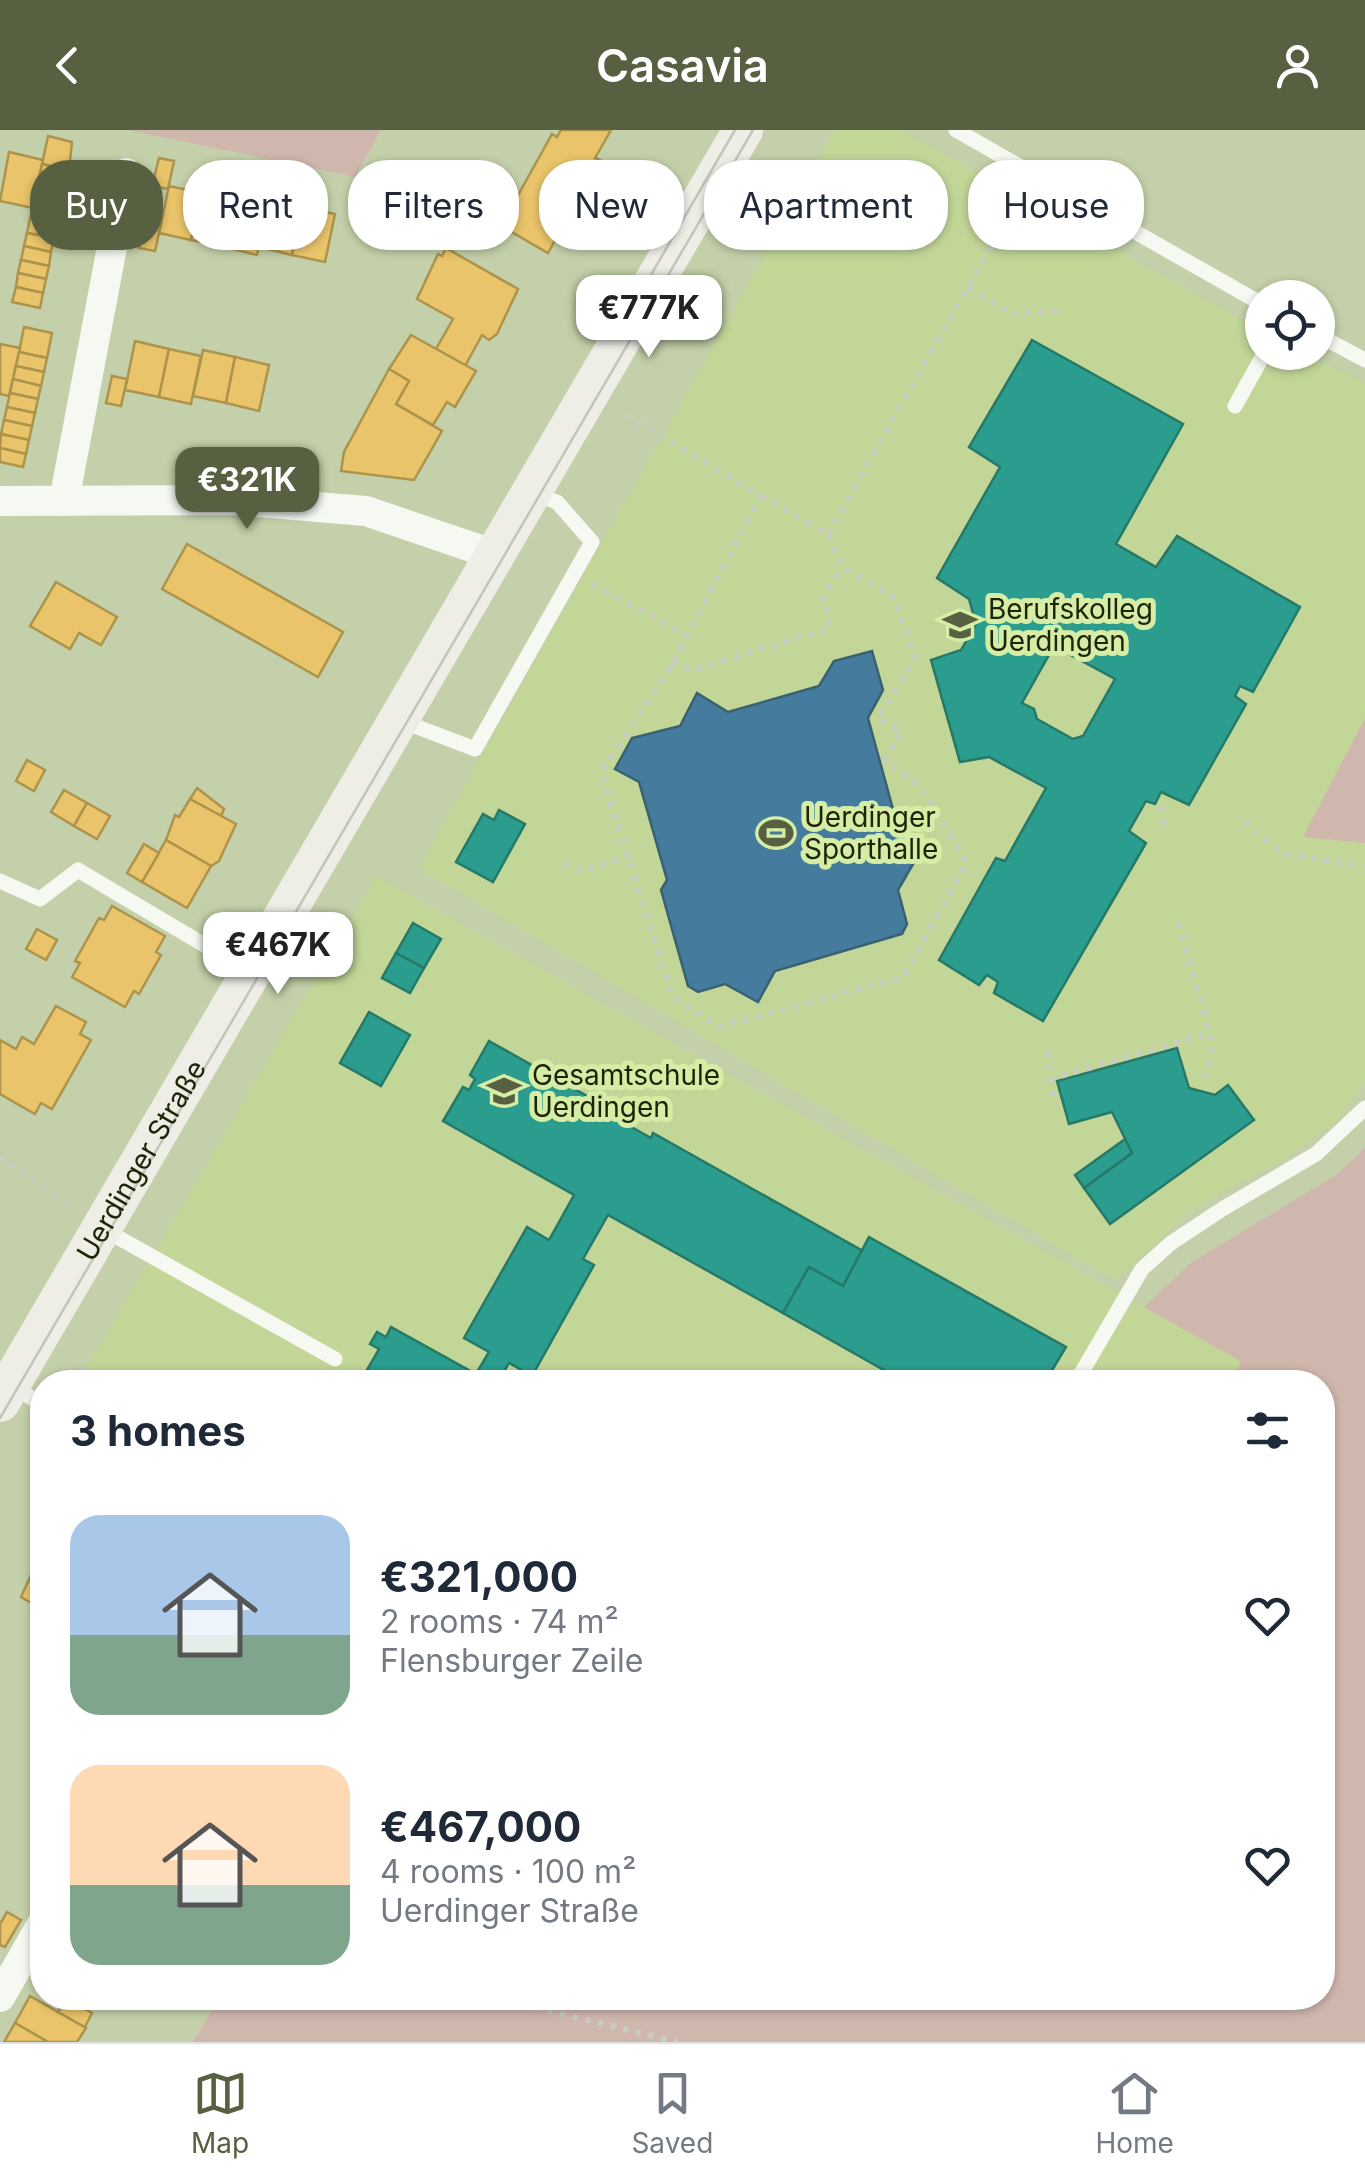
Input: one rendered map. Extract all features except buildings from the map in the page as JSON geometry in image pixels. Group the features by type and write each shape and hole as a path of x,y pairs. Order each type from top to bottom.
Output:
{"street":[{"name":"Uerdinger Straße","path":"32,1370 102,1229 743,130"},
{"path":"64,501 111,250"},
{"path":"0,501 232,500 366,512 494,555"},
{"name":"Uerdinger Straße","path":"18,1397 30,1373"},
{"path":"0,1997 30,1945"}],"lane":[{"path":"956,130 1009,160"},
{"path":"1144,237 1245,294"},
{"path":"1335,344 1365,360"},
{"path":"1235,406 1255,370"},
{"path":"399,720 474,749 592,542 557,502 532,493"},
{"path":"0,881 40,899 78,870 252,974"},
{"path":"1083,1370 1142,1269 1171,1242 1316,1154 1365,1108"},
{"path":"102,1229 335,1359"}],"path":[{"path":"828,534 989,250"},
{"path":"968,288 1011,314 1065,310"},
{"path":"626,415 828,534 842,567 895,598 915,658 878,719 901,731 885,760 921,787 967,862 902,977 720,1026 672,997 601,772 672,664 761,496"},
{"path":"672,664 692,670 831,628 823,597 842,567"},
{"path":"618,598 688,636"},
{"path":"1160,806 1166,832"},
{"path":"1245,822 1284,854 1365,867"},
{"path":"564,864 584,871 630,856"},
{"path":"1178,922 1213,1044 1204,1084"},
{"path":"1050,1078 1210,1033"},
{"path":"1048,1052 1056,1105"},
{"path":"0,1157 102,1229"},
{"path":"546,2010 677,2042"}],"shaded area":[{"path":"128,130 381,130 364,160 348,160 348,176 328,171 328,160 273,160"},
{"name":"Berufskolleg Uerdingen","path":"835,130 901,130 968,167 968,250 1117,250 1245,322 1245,370 1335,368 1365,383 1365,1082 1336,1122 1275,1164 1194,1208 1115,1281 418,868 767,250 948,250 948,160 818,160"},
{"path":"1365,718 1365,843 1303,837"},
{"name":"Gesamtschule Uerdingen","path":"376,876 1240,1361 1237,1370 85,1370"},
{"path":"1365,1148 1365,2042 193,2042 212,2010 1335,2010 1335,1370 1237,1370 1240,1361 1144,1307 1191,1263 1336,1175"}],"tram line":[{"path":"637,299 735,130"},
{"path":"0,1418 753,130"}],"place":[{"name":"Berufskolleg Uerdingen","path":"960,625"},
{"name":"Uerdinger Sporthalle","path":"776,833"},
{"name":"Gesamtschule Uerdingen","path":"504,1091"}]}
